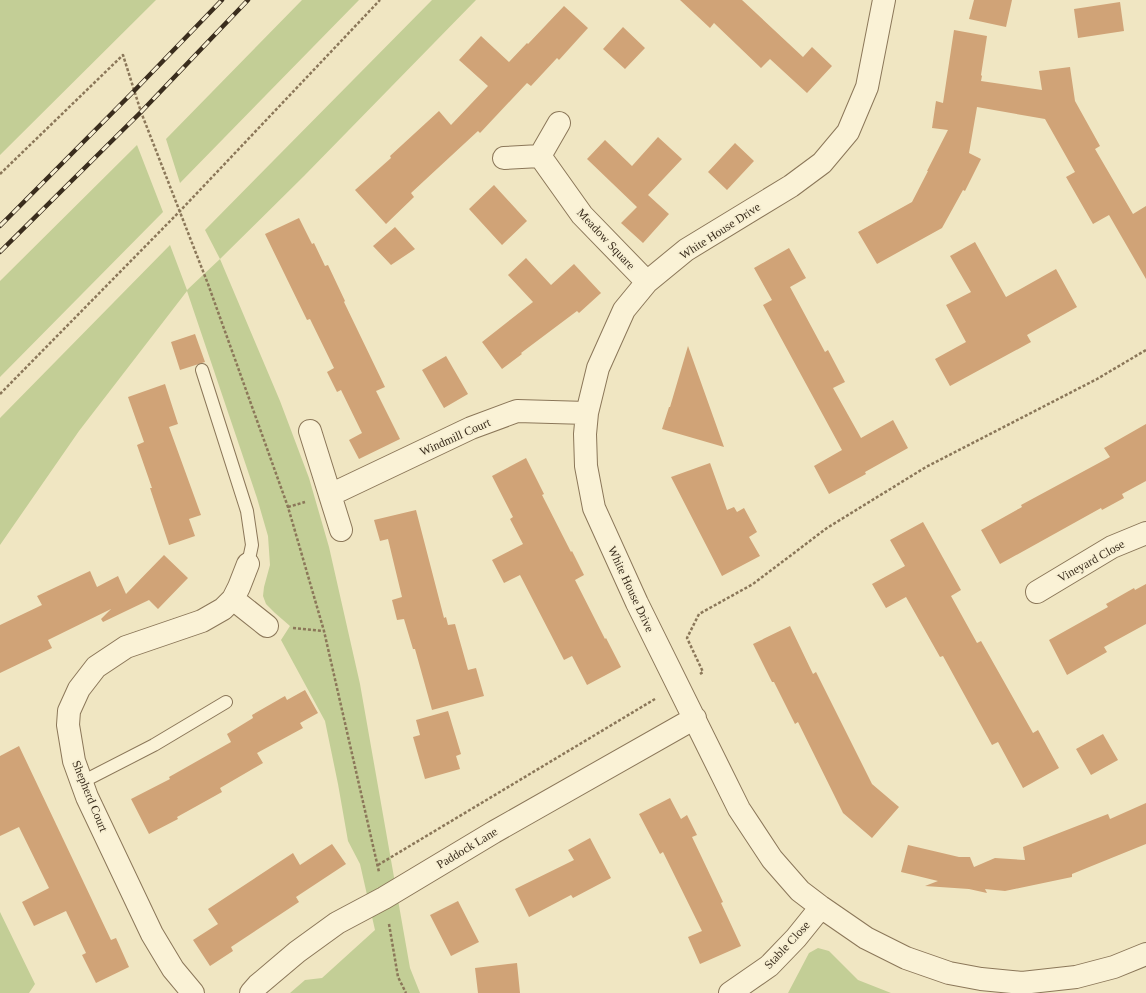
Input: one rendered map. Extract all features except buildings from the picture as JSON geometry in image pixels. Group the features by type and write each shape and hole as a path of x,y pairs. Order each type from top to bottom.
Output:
{"street":[{"name":"White House Drive","path":"884,0 867,87 848,132 822,163 791,186 686,250 647,282 624,310 598,368 587,413 585,434 586,466 594,508 637,603 739,809 772,859 800,891 821,908 866,938 906,958 949,972 981,979 1022,983 1076,977 1114,967 1146,954"},
{"path":"504,158 540,156 559,122"},
{"name":"Meadow Square","path":"540,156 582,215 647,282"},
{"name":"Windmill Court","path":"330,495 471,428 517,411 587,413"},
{"path":"310,432 341,530"},
{"name":"Vineyard Close","path":"1036,592 1112,547 1146,533"},
{"name":"Shepherd Court","path":"193,993 173,969 152,934 88,797 74,760 68,725 69,711 79,689 96,667 126,647 202,621 223,609 233,599 248,564"},
{"path":"233,599 267,626"},
{"name":"Paddock Lane","path":"251,993 258,985 297,952 332,927 384,898 494,832 695,718"},
{"name":"Stable Close","path":"730,993 769,966 796,938 821,908"}],"lane":[{"path":"202,370 247,512 252,545 248,564"},
{"path":"82,782 154,745 226,702"}],"path":[{"path":"0,394 180,211 380,0"},
{"path":"0,174 123,55 143,119 208,284 288,507 324,631 378,865 398,977 406,993"},
{"path":"378,865 678,685 703,672 687,638 699,614 753,584 827,528 926,467 1097,379 1146,350"},
{"path":"267,626 324,631"}],"green space":[{"path":"0,0 156,0 0,155"},
{"path":"302,0 359,0 180,183 166,139"},
{"path":"432,0 476,0 304,176 220,259 205,230"},
{"path":"137,145 163,212 0,377 0,281"},
{"path":"170,245 187,290 220,259 280,401 309,478 329,547 360,684 410,968 420,993 290,993 305,980 322,978 375,930 360,864 348,841 325,721 281,640 290,626 266,604 263,596 270,565 268,536 257,498 187,291 79,431 0,545 0,418"},
{"path":"0,912 35,984 29,993 0,993"},
{"path":"818,948 829,951 858,980 891,993 788,993 809,953"}],"railway":[{"path":"0,226 222,0"},
{"path":"0,252 141,112 248,0"}]}
